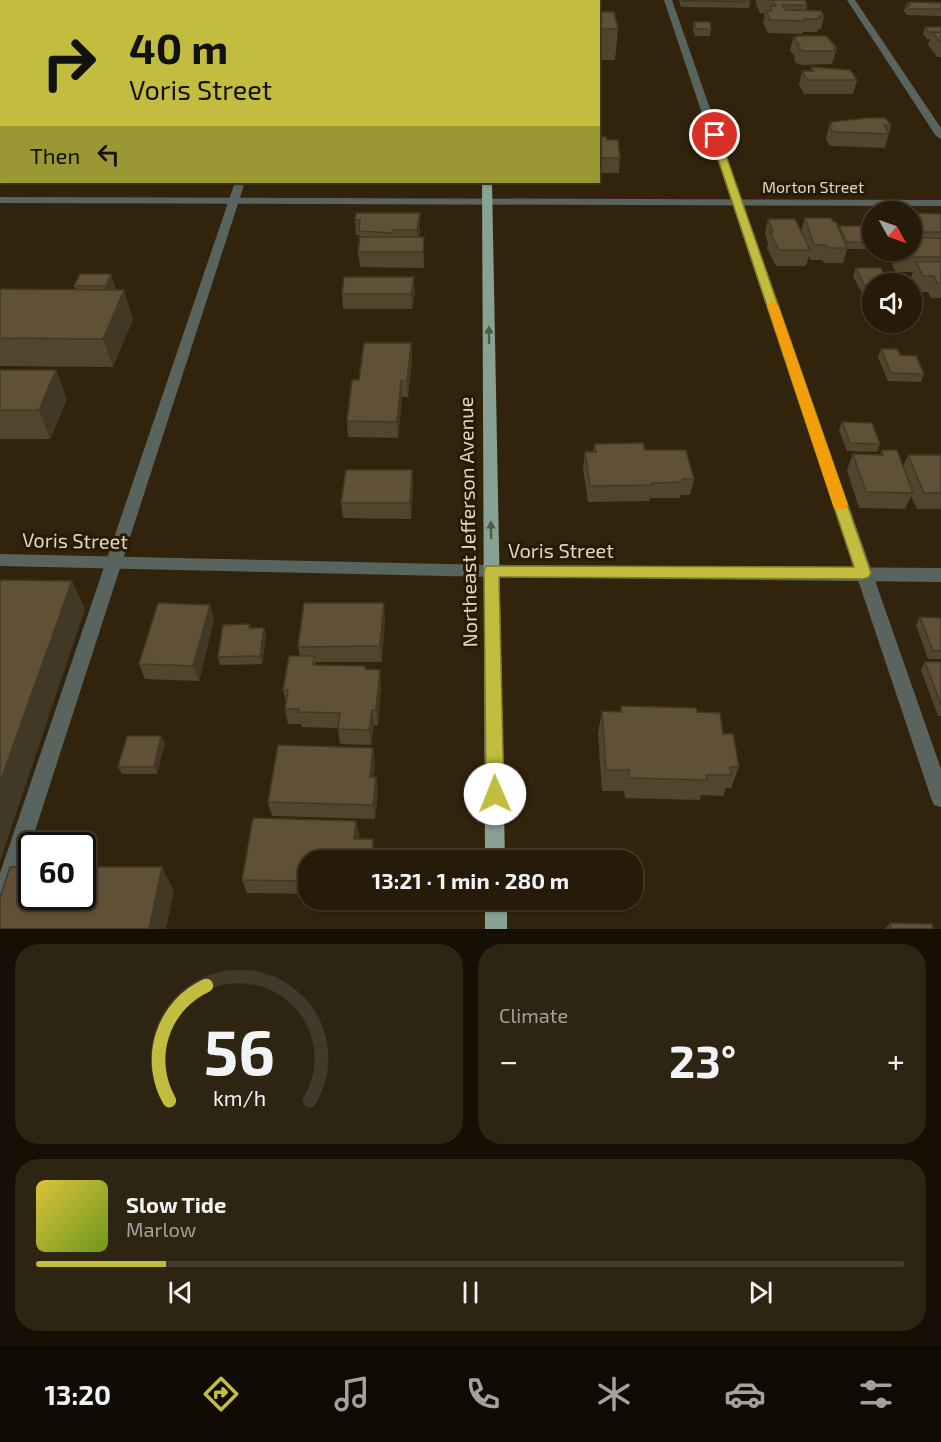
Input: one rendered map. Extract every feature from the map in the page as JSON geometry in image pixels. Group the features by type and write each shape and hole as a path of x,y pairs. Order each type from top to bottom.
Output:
{"main road":[{"name":"Northeast Jefferson Avenue","path":"487,183 495,850"},
{"path":"496,910 496,929"}],"street":[{"path":"668,0 941,798"},
{"path":"851,0 941,136"},
{"path":"0,905 112,561 240,183"},
{"name":"Morton Street","path":"0,200 941,203"},
{"name":"Voris Street","path":"0,560 491,571 941,575"}],"building":[{"path":"749,0 750,2 682,1"},
{"path":"772,0 805,0 807,5 782,5 785,10 821,11 824,16 819,16 820,19 804,19 805,21 770,20 766,11 772,11 770,6 776,6"},
{"path":"908,2 941,3 941,9 909,9 906,5 910,5"},
{"path":"600,12 614,12 618,29 600,29"},
{"path":"694,22 710,22 711,29 696,29"},
{"path":"925,27 941,27 941,32 929,33"},
{"path":"932,32 941,32 941,43"},
{"path":"795,36 826,36 837,48 834,48 836,51 804,51 799,49 797,45 800,45 793,38 796,38"},
{"path":"811,67 850,70 857,80 807,80 802,71 814,71"},
{"path":"885,118 891,125 884,125 889,134 838,132 832,131 829,125 832,125 830,122"},
{"path":"600,137 606,137 607,140 618,140 620,158 600,158"},
{"path":"356,213 420,213 417,230 393,230 393,233 359,231 360,220 355,220"},
{"path":"922,213 941,214 941,232 922,232"},
{"path":"805,218 831,218 833,222 836,222 847,248 814,245"},
{"path":"768,219 795,219 810,250 779,250 770,232 773,232"},
{"path":"839,226 862,226 862,242 847,242"},
{"path":"360,237 424,237 423,252 358,252"},
{"path":"922,238 941,238 941,257 922,257"},
{"path":"916,262 941,262 941,283 937,283 934,276 923,276"},
{"path":"856,268 881,268 883,273 862,273 862,281"},
{"path":"80,274 111,274 106,286 74,286"},
{"path":"344,277 414,277 411,294 342,294"},
{"path":"0,289 124,290 103,339 0,338"},
{"path":"364,343 411,343 407,381 401,381 397,422 347,421 352,380 359,380"},
{"path":"881,349 897,349 900,355 916,356 924,374 891,373"},
{"path":"0,370 56,370 39,410 0,410"},
{"path":"842,422 872,423 880,444 850,443"},
{"path":"643,443 645,450 686,450 694,479 682,479 683,482 652,483 653,485 590,486 585,452 596,452 594,444"},
{"path":"882,450 897,450 913,493 866,492 853,454 883,455"},
{"path":"908,455 941,455 941,493 924,493"},
{"path":"346,470 412,470 410,503 341,503"},
{"path":"0,580 72,581 0,782"},
{"path":"158,603 210,605 193,666 139,664"},
{"path":"304,603 384,603 380,646 298,647"},
{"path":"920,617 941,618 941,651 933,651"},
{"path":"250,624 249,628 264,628 260,656 218,657 223,625"},
{"path":"289,656 314,656 313,665 365,666 365,669 380,670 376,710 372,710 369,730 338,729 340,713 298,712 299,709 285,709 288,690 283,690"},
{"path":"925,662 941,662 941,705"},
{"path":"621,706 696,708 697,712 720,713 723,734 733,734 739,767 730,767 731,775 706,775 707,780 629,778 629,770 606,770 602,711 622,712"},
{"path":"127,736 161,736 154,767 118,767"},
{"path":"278,745 373,748 370,777 376,777 373,805 268,802"},
{"path":"253,818 356,821 354,839 373,839 372,850 298,850 298,881 242,880"},
{"path":"10,867 18,867 18,910 96,910 96,867 162,867 149,929 0,929 0,898"},
{"path":"890,923 932,924 933,929 891,929"}],"slow traffic":[{"path":"773,305 840,505"}],"route":[{"path":"495,794 491,571 864,573 715,135"}]}
